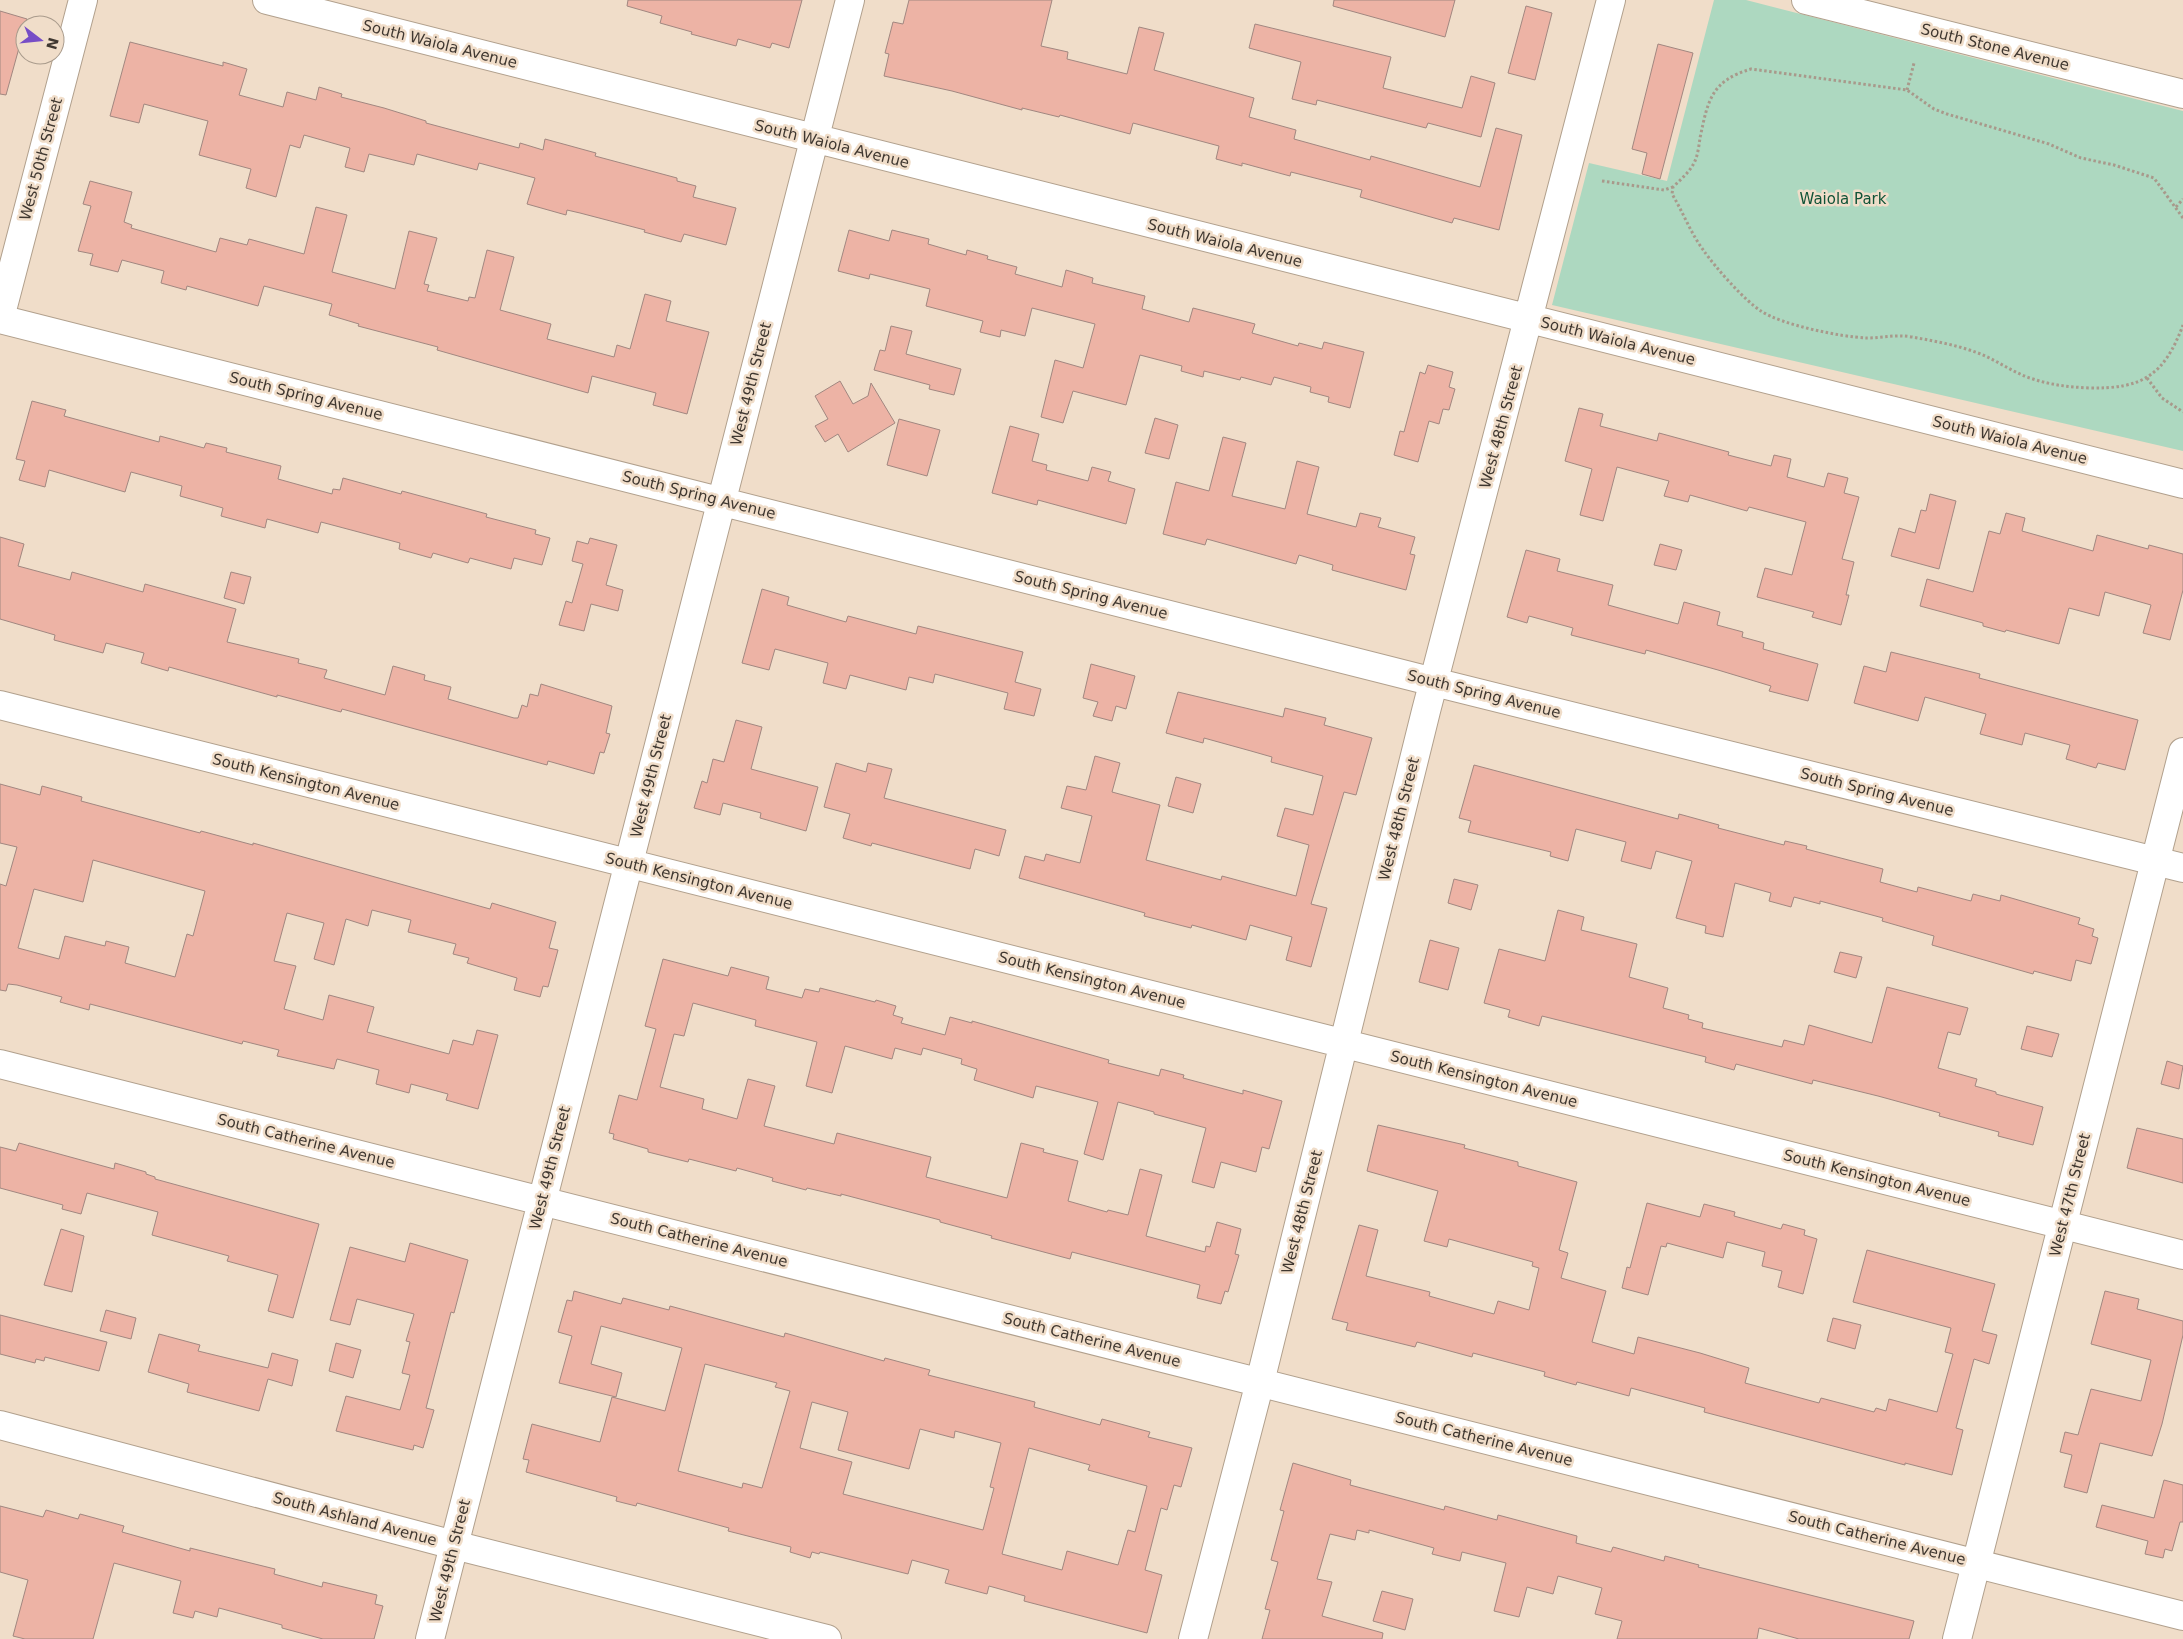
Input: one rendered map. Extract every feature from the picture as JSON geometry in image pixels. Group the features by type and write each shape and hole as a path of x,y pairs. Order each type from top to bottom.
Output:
{"street":[{"name":"West 50th Street","path":"0,319 83,0"},
{"name":"South Waiola Avenue","path":"267,0 2183,484"},
{"name":"West 49th Street","path":"430,1639 850,0"},
{"name":"West 48th Street","path":"1193,1639 1260,1382 1434,682 1611,0"},
{"name":"South Stone Avenue","path":"1806,0 2183,94"},
{"name":"South Spring Avenue","path":"0,319 1434,682 2183,868"},
{"name":"South Kensington Avenue","path":"0,705 2183,1255"},
{"name":"West 47th Street","path":"1957,1639 2183,752"},
{"name":"South Catherine Avenue","path":"0,1064 2183,1616"},
{"name":"South Ashland Avenue","path":"0,1426 454,1545 828,1639"}],"path":[{"path":"1907,90 1914,63"},
{"path":"1602,181 1664,190 1673,187 1687,174 1696,160 1707,104 1718,86 1734,74 1751,69 1907,90 1934,109 1947,114 2049,144 2081,158 2114,165 2154,178 2183,218"},
{"path":"1673,187 1672,194 1703,250 1745,298 1774,318 1854,337 1873,338 1898,334 1966,349 2032,379 2057,386 2108,388 2129,386 2147,378 2172,352 2183,325"},
{"path":"2176,207 2183,199"},
{"path":"2147,378 2162,398 2183,412"}],"green space":[{"name":"Waiola Park","path":"1714,0 1746,0 2183,111 2183,451 1552,305 1589,163 1667,181"}],"building":[{"path":"628,0 802,0 789,48 772,43 770,48 738,39 736,46 691,34 692,32 660,23 662,16 627,6"},
{"path":"909,0 1052,0 1041,46 1068,52 1067,59 1127,74 1139,27 1164,33 1154,70 1254,98 1249,117 1296,130 1294,139 1370,160 1371,156 1480,187 1496,128 1522,135 1499,230 1454,218 1452,223 1360,197 1362,190 1291,172 1290,176 1242,163 1242,166 1216,159 1219,146 1133,123 1130,134 1060,115 1059,117 1022,108 1022,110 952,91 884,76 889,54 885,53 893,22 903,24"},
{"path":"1334,0 1455,0 1445,37 1333,6"},
{"path":"1526,6 1552,13 1535,80 1508,73"},
{"path":"0,11 15,15 15,62 6,95 0,94"},
{"path":"1255,24 1391,57 1383,88 1462,108 1471,76 1495,83 1481,137 1428,123 1426,128 1317,100 1316,105 1292,99 1301,62 1249,48"},
{"path":"130,42 223,66 223,62 247,69 239,95 283,107 287,92 316,100 319,87 342,94 341,97 384,108 426,121 426,123 519,148 520,143 543,150 545,139 596,153 595,156 677,178 677,181 696,186 693,197 736,208 726,245 684,234 681,242 644,232 645,230 580,213 567,210 566,215 527,204 535,178 479,163 477,170 417,154 414,165 369,154 364,172 345,167 350,148 304,135 300,148 290,145 276,197 246,188 251,169 199,155 208,121 144,104 139,123 110,116"},
{"path":"1658,44 1693,53 1660,179 1642,174 1647,153 1632,149"},
{"path":"90,181 132,192 124,222 132,225 131,228 216,252 220,238 247,245 249,239 304,254 316,207 347,215 332,272 395,289 409,231 437,238 424,284 429,285 427,291 468,301 469,297 475,298 487,250 514,257 500,310 551,324 547,339 614,357 617,345 630,349 645,294 671,301 666,321 709,332 687,414 653,405 656,393 592,376 588,393 437,350 438,347 358,326 359,324 329,315 332,304 264,286 258,306 187,286 186,290 161,283 164,271 122,260 118,272 90,265 93,254 78,251 91,206 83,204"},
{"path":"849,230 889,241 892,230 929,239 928,244 966,255 967,250 988,256 987,259 1017,267 1015,274 1062,287 1066,270 1093,278 1092,283 1145,296 1142,309 1189,322 1193,308 1255,324 1252,333 1298,346 1299,343 1322,349 1324,342 1364,352 1350,408 1328,402 1329,397 1310,392 1311,387 1274,377 1271,385 1241,377 1240,380 1204,371 1203,377 1181,371 1182,366 1140,355 1126,405 1073,391 1063,423 1041,417 1055,360 1083,368 1095,324 1032,308 1025,336 1001,330 1000,337 980,332 983,321 926,306 930,289 870,274 869,279 838,271"},
{"path":"891,326 912,331 906,354 961,369 954,395 929,389 930,385 874,370 880,350 885,351"},
{"path":"1428,365 1453,372 1449,387 1455,389 1449,410 1443,409 1439,424 1429,421 1418,462 1394,455 1400,431 1404,432 1420,372 1425,374"},
{"path":"840,381 853,404 868,396 871,383 895,423 848,452 838,434 825,442 815,426 828,419 815,396"},
{"path":"32,401 66,410 64,416 159,442 160,436 204,448 206,443 227,448 226,452 281,466 278,479 332,494 333,489 340,490 343,478 401,494 402,491 487,514 486,517 536,530 535,534 550,538 542,565 514,558 511,569 470,558 468,563 433,553 431,558 399,549 400,543 321,522 318,533 267,519 265,528 221,516 223,508 180,496 182,486 131,472 125,492 49,470 45,487 19,480 25,461 16,459"},
{"path":"1579,408 1603,414 1600,426 1657,441 1659,433 1729,452 1728,455 1771,466 1774,455 1791,459 1787,477 1824,487 1828,473 1848,478 1844,493 1859,497 1842,559 1854,562 1846,595 1849,595 1841,625 1812,617 1814,612 1757,597 1765,568 1792,575 1806,522 1749,507 1747,511 1690,495 1688,502 1664,496 1669,481 1617,467 1603,521 1580,515 1592,469 1565,461"},
{"path":"1155,418 1178,425 1169,459 1145,453"},
{"path":"899,419 940,430 927,476 887,465"},
{"path":"1010,426 1039,434 1032,461 1047,465 1046,470 1088,481 1092,467 1111,472 1108,481 1135,489 1126,524 1038,500 1037,505 992,493"},
{"path":"1223,437 1246,443 1232,496 1285,509 1297,461 1319,467 1307,514 1356,527 1360,513 1381,518 1378,527 1415,537 1410,554 1415,555 1406,590 1332,570 1333,565 1299,555 1296,564 1207,539 1205,545 1163,534 1176,482 1209,491"},
{"path":"1930,494 1956,501 1939,569 1891,556 1899,528 1915,533 1921,510 1926,511"},
{"path":"2006,513 2025,518 2022,531 2093,551 2097,535 2148,549 2149,545 2183,554 2183,590 2170,640 2143,633 2151,605 2105,592 2099,616 2069,608 2059,644 1983,626 1983,623 1920,606 1927,579 1973,592 1989,531 2000,534"},
{"path":"0,537 24,544 18,566 70,580 72,572 143,592 145,584 236,609 227,642 299,659 298,663 327,670 324,678 385,695 393,666 425,675 424,680 451,687 448,699 514,718 518,718 522,705 527,707 530,694 538,696 541,684 612,706 606,733 610,734 604,753 600,752 594,774 548,761 547,765 342,709 341,712 277,695 277,697 169,667 168,671 141,663 144,653 106,643 103,653 54,640 55,635 0,619"},
{"path":"590,538 617,545 606,585 623,590 618,611 591,604 584,631 559,625 566,601 572,603 583,564 572,561 577,541 588,544"},
{"path":"1660,544 1682,550 1676,570 1654,565"},
{"path":"1526,550 1560,559 1557,571 1613,585 1608,605 1678,624 1684,602 1720,612 1717,625 1743,632 1742,637 1764,643 1763,649 1818,664 1808,701 1769,691 1771,686 1718,670 1646,650 1645,654 1571,635 1573,628 1529,616 1527,623 1507,617"},
{"path":"231,572 251,577 244,604 224,598"},
{"path":"762,589 789,597 787,605 846,622 848,616 916,634 918,626 1023,652 1015,682 1041,689 1034,716 1004,709 1008,693 935,674 933,683 909,677 906,690 850,675 846,689 823,683 828,663 775,649 769,670 742,663"},
{"path":"1891,652 1980,674 1979,678 2138,720 2125,770 2098,763 2096,768 2066,759 2070,745 2025,733 2022,745 1980,734 1986,714 1925,697 1918,721 1854,703 1864,666 1886,672"},
{"path":"1091,664 1135,676 1126,709 1116,706 1112,721 1093,716 1098,702 1083,698"},
{"path":"1178,692 1283,717 1285,708 1326,718 1324,725 1372,738 1356,795 1344,792 1311,904 1327,908 1311,967 1286,960 1292,937 1250,925 1246,940 1192,925 1191,928 1144,916 1145,913 1019,878 1025,856 1044,861 1046,854 1080,863 1092,816 1061,808 1067,786 1086,790 1095,756 1120,763 1112,792 1160,805 1146,860 1221,880 1222,876 1296,896 1309,845 1277,836 1285,808 1313,815 1323,776 1271,762 1272,757 1204,738 1203,743 1166,733"},
{"path":"736,720 762,727 751,769 818,787 806,831 760,818 761,813 723,803 720,815 694,808 702,781 707,783 713,759 724,762"},
{"path":"836,763 866,772 868,763 892,769 884,798 1006,830 999,856 975,849 970,869 872,843 871,846 843,838 850,814 824,807"},
{"path":"1474,765 1678,819 1679,814 1719,825 1718,828 1784,845 1785,841 1807,846 1806,849 1883,869 1880,882 1917,892 1918,887 1971,901 1973,894 2000,901 2001,895 2080,918 2078,924 2094,929 2092,936 2098,938 2091,964 2076,960 2071,981 2034,971 2033,974 1932,945 1934,936 1882,921 1883,918 1820,901 1820,904 1794,897 1791,907 1769,901 1771,893 1735,883 1723,937 1705,933 1706,926 1676,918 1692,861 1656,851 1651,869 1621,861 1626,842 1576,829 1568,861 1550,856 1551,852 1468,832 1471,821 1459,818"},
{"path":"1176,777 1201,784 1193,813 1168,806"},
{"path":"0,784 40,795 42,786 82,797 81,801 200,833 201,831 253,845 253,843 490,909 492,903 556,922 549,948 558,950 548,987 543,986 540,997 514,990 517,978 467,963 469,958 453,954 456,944 408,932 411,920 372,910 368,926 346,919 334,965 314,959 324,923 287,913 274,961 296,966 284,1009 323,1020 329,995 374,1007 367,1032 449,1054 453,1040 473,1045 477,1030 498,1035 478,1109 446,1100 448,1094 411,1084 409,1093 376,1084 379,1070 337,1059 334,1069 277,1056 279,1050 243,1041 242,1044 90,1004 89,1010 60,1002 62,997 17,985 8,984 6,991 0,990 0,884 6,886 17,847 0,843","holes":["93,860 205,891 193,936 187,934 175,977 125,963 129,947 106,941 105,946 65,936 59,959 18,948 34,889 83,902"]},
{"path":"1454,879 1478,885 1471,910 1448,903"},
{"path":"1558,910 1584,917 1581,930 1637,944 1629,977 1668,988 1663,1008 1689,1015 1688,1019 1703,1023 1702,1028 1782,1047 1784,1040 1804,1045 1809,1025 1872,1043 1887,987 1968,1008 1960,1035 1948,1032 1938,1068 1977,1079 1975,1086 1996,1092 1996,1094 2043,1107 2033,1145 1998,1136 1999,1132 1939,1116 1940,1113 1878,1096 1813,1080 1812,1084 1736,1064 1734,1070 1705,1062 1706,1057 1542,1016 1539,1026 1508,1017 1510,1010 1484,1003 1499,949 1545,961"},
{"path":"1430,940 1459,948 1448,990 1419,982"},
{"path":"1840,952 1862,957 1856,978 1834,972"},
{"path":"663,959 728,976 731,967 769,977 766,989 802,998 805,989 819,992 820,988 875,1002 876,1000 896,1006 893,1015 903,1018 901,1023 945,1035 950,1017 972,1023 972,1021 1109,1060 1108,1063 1159,1076 1161,1069 1184,1075 1183,1078 1243,1094 1243,1090 1282,1101 1269,1149 1262,1147 1256,1172 1221,1162 1214,1188 1192,1182 1206,1128 1154,1114 1154,1112 1118,1102 1103,1160 1084,1154 1098,1102 1036,1086 1033,1098 974,1080 977,1069 961,1064 962,1059 923,1048 921,1055 895,1048 892,1059 845,1046 832,1093 806,1086 817,1042 755,1026 756,1020 693,1003 684,1036 674,1034 660,1087 704,1099 702,1109 737,1119 748,1079 775,1086 764,1126 834,1144 837,1133 931,1157 926,1177 1007,1198 1021,1143 1044,1149 1043,1152 1078,1161 1068,1201 1107,1212 1108,1210 1128,1215 1140,1169 1162,1175 1146,1236 1205,1252 1206,1246 1210,1247 1217,1222 1241,1229 1235,1254 1239,1255 1228,1292 1225,1291 1221,1304 1197,1298 1200,1285 1072,1252 1070,1259 991,1238 992,1236 940,1222 940,1220 841,1194 841,1196 807,1188 806,1190 772,1181 773,1178 737,1168 736,1171 689,1159 688,1162 648,1152 648,1149 613,1139 614,1134 609,1133 619,1095 637,1100 656,1029 645,1026"},
{"path":"2027,1026 2059,1034 2052,1057 2021,1049"},
{"path":"2167,1061 2183,1066 2179,1089 2161,1084"},
{"path":"1378,1125 1465,1145 1464,1148 1518,1162 1518,1166 1577,1182 1559,1250 1568,1253 1561,1278 1606,1291 1592,1342 1634,1354 1638,1337 1700,1353 1749,1368 1745,1383 1819,1403 1821,1398 1874,1412 1876,1408 1886,1411 1889,1399 1937,1412 1953,1354 1945,1352 1951,1328 1853,1302 1867,1250 1995,1284 1982,1331 1997,1335 1989,1364 1974,1359 1956,1428 1963,1430 1952,1475 1905,1463 1905,1465 1704,1412 1705,1408 1631,1388 1629,1396 1577,1382 1576,1385 1544,1376 1545,1372 1473,1353 1472,1357 1417,1342 1415,1347 1346,1330 1348,1323 1332,1319 1359,1225 1378,1230 1366,1276 1430,1292 1429,1296 1494,1314 1498,1301 1529,1310 1539,1268 1532,1266 1533,1262 1449,1239 1447,1247 1424,1241 1438,1191 1367,1171"},
{"path":"2137,1128 2183,1139 2183,1183 2127,1168"},
{"path":"19,1143 114,1169 115,1163 146,1172 146,1174 155,1177 155,1179 319,1224 293,1318 268,1311 278,1275 227,1261 229,1256 152,1235 158,1212 87,1193 81,1214 62,1209 63,1205 0,1188 0,1147 16,1151"},
{"path":"1647,1203 1700,1217 1704,1204 1735,1212 1734,1216 1781,1229 1783,1224 1805,1230 1804,1235 1817,1239 1803,1294 1778,1287 1782,1271 1762,1266 1765,1252 1727,1242 1723,1258 1667,1243 1666,1247 1661,1246 1648,1295 1622,1288 1627,1267 1630,1268"},
{"path":"61,1229 84,1236 72,1292 44,1285"},
{"path":"410,1243 468,1260 454,1313 451,1312 426,1408 434,1410 423,1448 414,1445 413,1450 336,1431 346,1396 400,1410 410,1375 402,1373 410,1342 406,1341 414,1314 357,1299 350,1325 330,1320 350,1247 405,1262"},
{"path":"574,1291 621,1304 623,1298 669,1310 670,1306 784,1337 785,1333 884,1361 885,1358 930,1370 928,1375 1035,1402 1034,1407 1100,1425 1102,1419 1150,1432 1148,1437 1192,1448 1181,1487 1174,1485 1167,1510 1161,1508 1145,1570 1162,1575 1147,1633 1024,1601 1025,1596 989,1586 987,1594 945,1583 949,1570 912,1560 908,1574 820,1552 819,1554 812,1552 810,1558 790,1552 791,1547 728,1531 729,1528 637,1503 636,1506 616,1501 617,1497 526,1472 529,1460 523,1459 532,1424 600,1442 612,1397 665,1411 682,1348 601,1326 591,1364 622,1373 616,1397 559,1383 572,1336 558,1332 567,1300 572,1301","holes":["705,1364 777,1383 775,1387 790,1391 762,1488 743,1483 742,1488 678,1471","812,1402 848,1412 838,1450 909,1469 920,1429 954,1438 955,1431 1001,1443 990,1487 994,1488 983,1530 843,1494 852,1462 800,1448","1029,1448 1090,1465 1088,1470 1147,1486 1135,1532 1128,1530 1118,1565 1067,1551 1062,1570 1002,1554"]},
{"path":"2105,1291 2139,1299 2137,1309 2183,1321 2183,1335 2162,1424 2152,1456 2100,1443 2087,1493 2064,1487 2072,1455 2060,1452 2065,1432 2078,1435 2091,1389 2141,1401 2151,1360 2091,1344"},
{"path":"106,1310 136,1318 131,1339 100,1331"},
{"path":"0,1315 107,1342 99,1371 45,1357 44,1361 36,1359 35,1363 0,1354"},
{"path":"1833,1318 1861,1325 1855,1349 1827,1341"},
{"path":"159,1334 200,1345 198,1351 268,1368 272,1353 298,1360 292,1386 268,1379 259,1411 187,1392 189,1384 148,1372"},
{"path":"336,1343 361,1350 353,1378 329,1371"},
{"path":"1293,1463 1351,1480 1350,1485 1444,1510 1445,1506 1497,1520 1498,1515 1577,1536 1576,1543 1611,1552 1613,1547 1664,1561 1665,1556 1699,1565 1698,1567 1914,1621 1909,1639 1799,1639 1759,1628 1757,1639 1617,1639 1622,1621 1595,1614 1602,1588 1558,1576 1553,1594 1527,1587 1519,1617 1494,1611 1506,1563 1462,1552 1460,1561 1432,1554 1434,1548 1369,1530 1369,1533 1357,1530 1355,1540 1330,1534 1317,1579 1332,1582 1322,1616 1383,1633 1382,1639 1262,1639 1270,1610 1265,1609 1278,1562 1271,1560 1284,1511 1280,1510"},
{"path":"2164,1480 2183,1485 2183,1522 2180,1522 2172,1551 2165,1549 2163,1558 2145,1554 2148,1541 2096,1527 2102,1505 2154,1518"},
{"path":"0,1506 43,1517 46,1510 78,1519 80,1514 124,1526 122,1532 190,1551 190,1548 275,1569 274,1574 322,1587 323,1582 377,1595 375,1604 383,1606 374,1639 323,1639 282,1628 282,1625 219,1608 217,1617 195,1611 193,1618 173,1613 181,1581 114,1563 93,1639 25,1639 13,1636 28,1580 0,1572"},
{"path":"1382,1591 1413,1599 1405,1630 1373,1621"}]}
